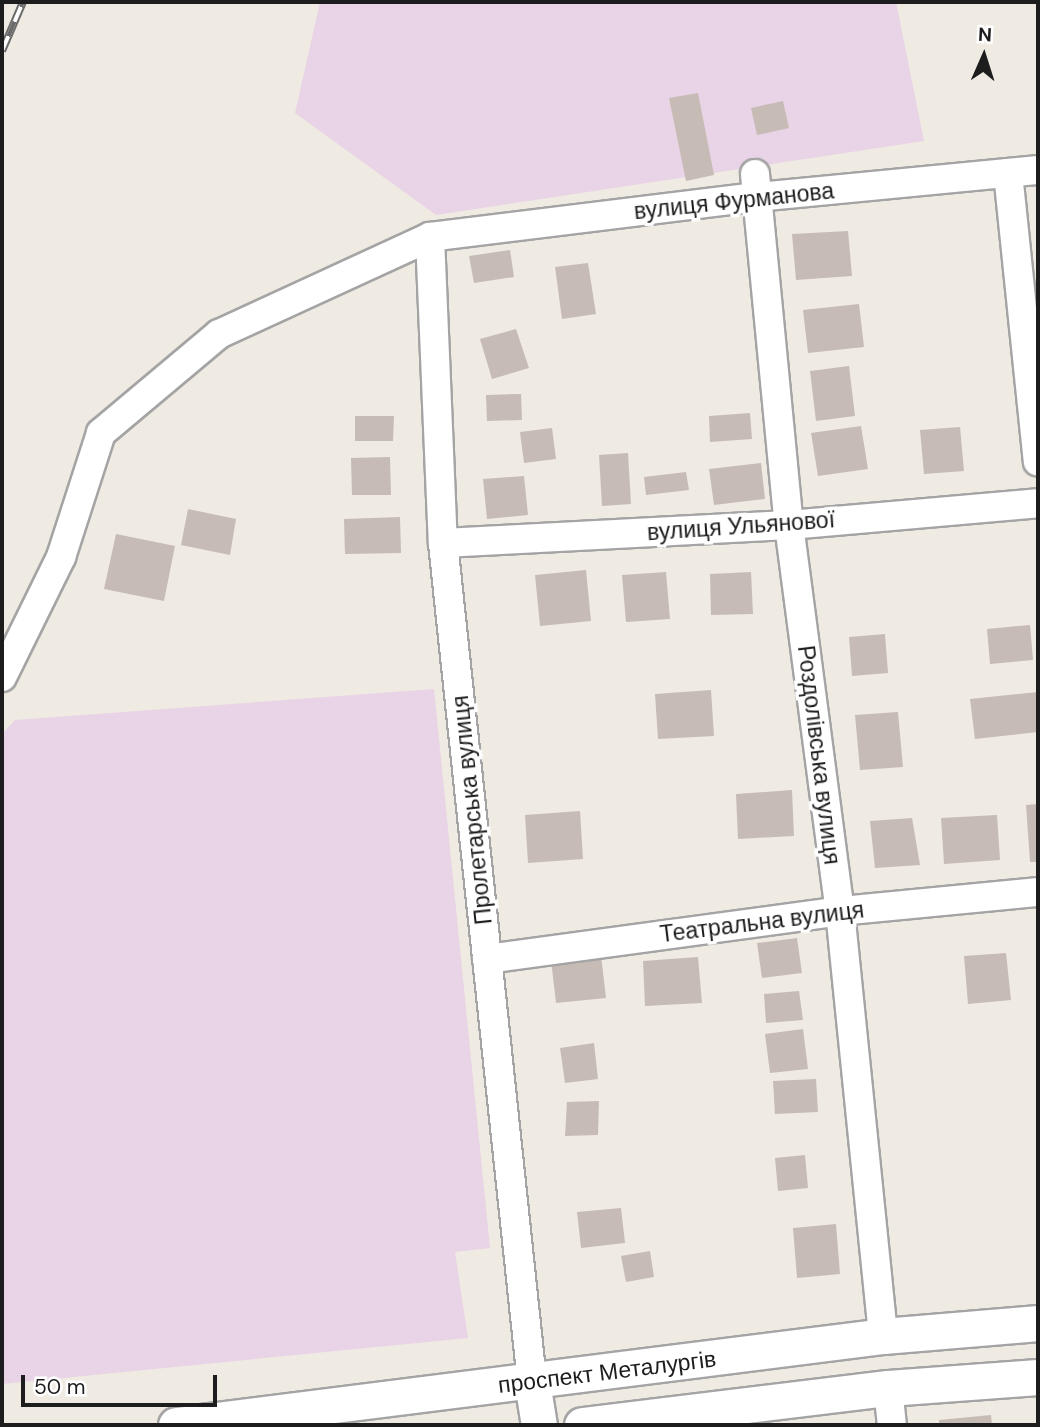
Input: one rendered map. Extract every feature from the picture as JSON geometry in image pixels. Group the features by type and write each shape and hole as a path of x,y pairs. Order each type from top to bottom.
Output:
{"street":[{"name":"вулиця Фурманова","path":"2,677 61,557 101,433 219,334 430,237 756,185 1038,170"},
{"path":"1008,173 1038,461"},
{"name":"Роздолівська вулиця","path":"756,185 789,525 840,912 883,1336"},
{"name":"Пролетарська вулиця","path":"430,237 443,543 532,1382"},
{"name":"вулиця Ульянової","path":"443,543 789,525 1038,503"},
{"name":"Театральна вулиця","path":"487,959 840,912 1038,892"},
{"name":"проспект Металургів","path":"176,1425 883,1336 1038,1323"},
{"path":"883,1336 892,1425"},
{"path":"582,1425 888,1388 1038,1377"},
{"path":"532,1382 539,1425"}],"shaded area":[{"path":"320,2 896,2 924,141 436,215 295,113"},
{"path":"434,689 490,1248 455,1252 468,1338 2,1384 2,734 15,720"}],"building":[{"path":"698,93 714,175 686,181 669,98"},
{"path":"783,101 789,128 757,135 751,108"},
{"path":"848,231 852,276 796,280 792,234"},
{"path":"510,250 514,277 474,283 469,256"},
{"path":"588,263 596,314 562,319 555,267"},
{"path":"859,304 864,347 808,353 803,310"},
{"path":"516,329 529,368 492,379 480,339"},
{"path":"849,366 855,416 816,421 810,371"},
{"path":"521,394 522,420 487,421 486,395"},
{"path":"750,413 752,439 710,442 709,416"},
{"path":"355,416 394,416 393,441 355,441"},
{"path":"861,426 868,469 818,476 811,433"},
{"path":"960,427 964,471 924,474 920,430"},
{"path":"552,428 556,459 524,463 520,432"},
{"path":"628,453 631,504 602,506 599,455"},
{"path":"390,457 391,495 352,495 351,458"},
{"path":"761,463 765,499 714,505 709,469"},
{"path":"686,472 689,490 646,495 644,477"},
{"path":"524,476 528,515 487,519 483,479"},
{"path":"188,509 236,519 230,555 181,545"},
{"path":"400,517 401,553 345,554 344,519"},
{"path":"116,534 175,546 164,601 104,589"},
{"path":"586,570 591,621 540,626 535,575"},
{"path":"666,572 670,619 626,622 622,575"},
{"path":"751,572 753,614 711,615 710,574"},
{"path":"1030,625 1033,660 990,664 987,629"},
{"path":"885,634 888,673 852,676 849,637"},
{"path":"711,690 714,736 658,739 655,694"},
{"path":"1038,692 1038,732 975,739 970,699"},
{"path":"898,712 903,767 860,770 855,715"},
{"path":"792,790 794,836 738,839 736,794"},
{"path":"1038,804 1038,862 1030,862 1026,805"},
{"path":"580,811 583,859 528,863 525,815"},
{"path":"997,815 1000,860 944,864 941,818"},
{"path":"912,818 920,865 875,868 870,821"},
{"path":"797,938 802,973 762,978 757,943"},
{"path":"1006,953 1011,1000 968,1004 964,956"},
{"path":"601,955 606,998 556,1003 551,960"},
{"path":"698,957 702,1003 645,1006 643,961"},
{"path":"799,991 803,1020 766,1023 764,994"},
{"path":"803,1029 808,1069 770,1073 765,1034"},
{"path":"594,1043 598,1079 565,1083 560,1048"},
{"path":"816,1079 818,1112 775,1114 773,1081"},
{"path":"599,1101 598,1135 565,1136 567,1102"},
{"path":"805,1155 808,1188 778,1191 775,1158"},
{"path":"621,1208 625,1243 581,1248 577,1212"},
{"path":"836,1224 840,1274 797,1278 793,1228"},
{"path":"650,1251 654,1277 626,1282 621,1256"},
{"path":"991,1415 992,1425 939,1425 939,1420"}],"railway":[{"path":"2,51 23,2"}]}
